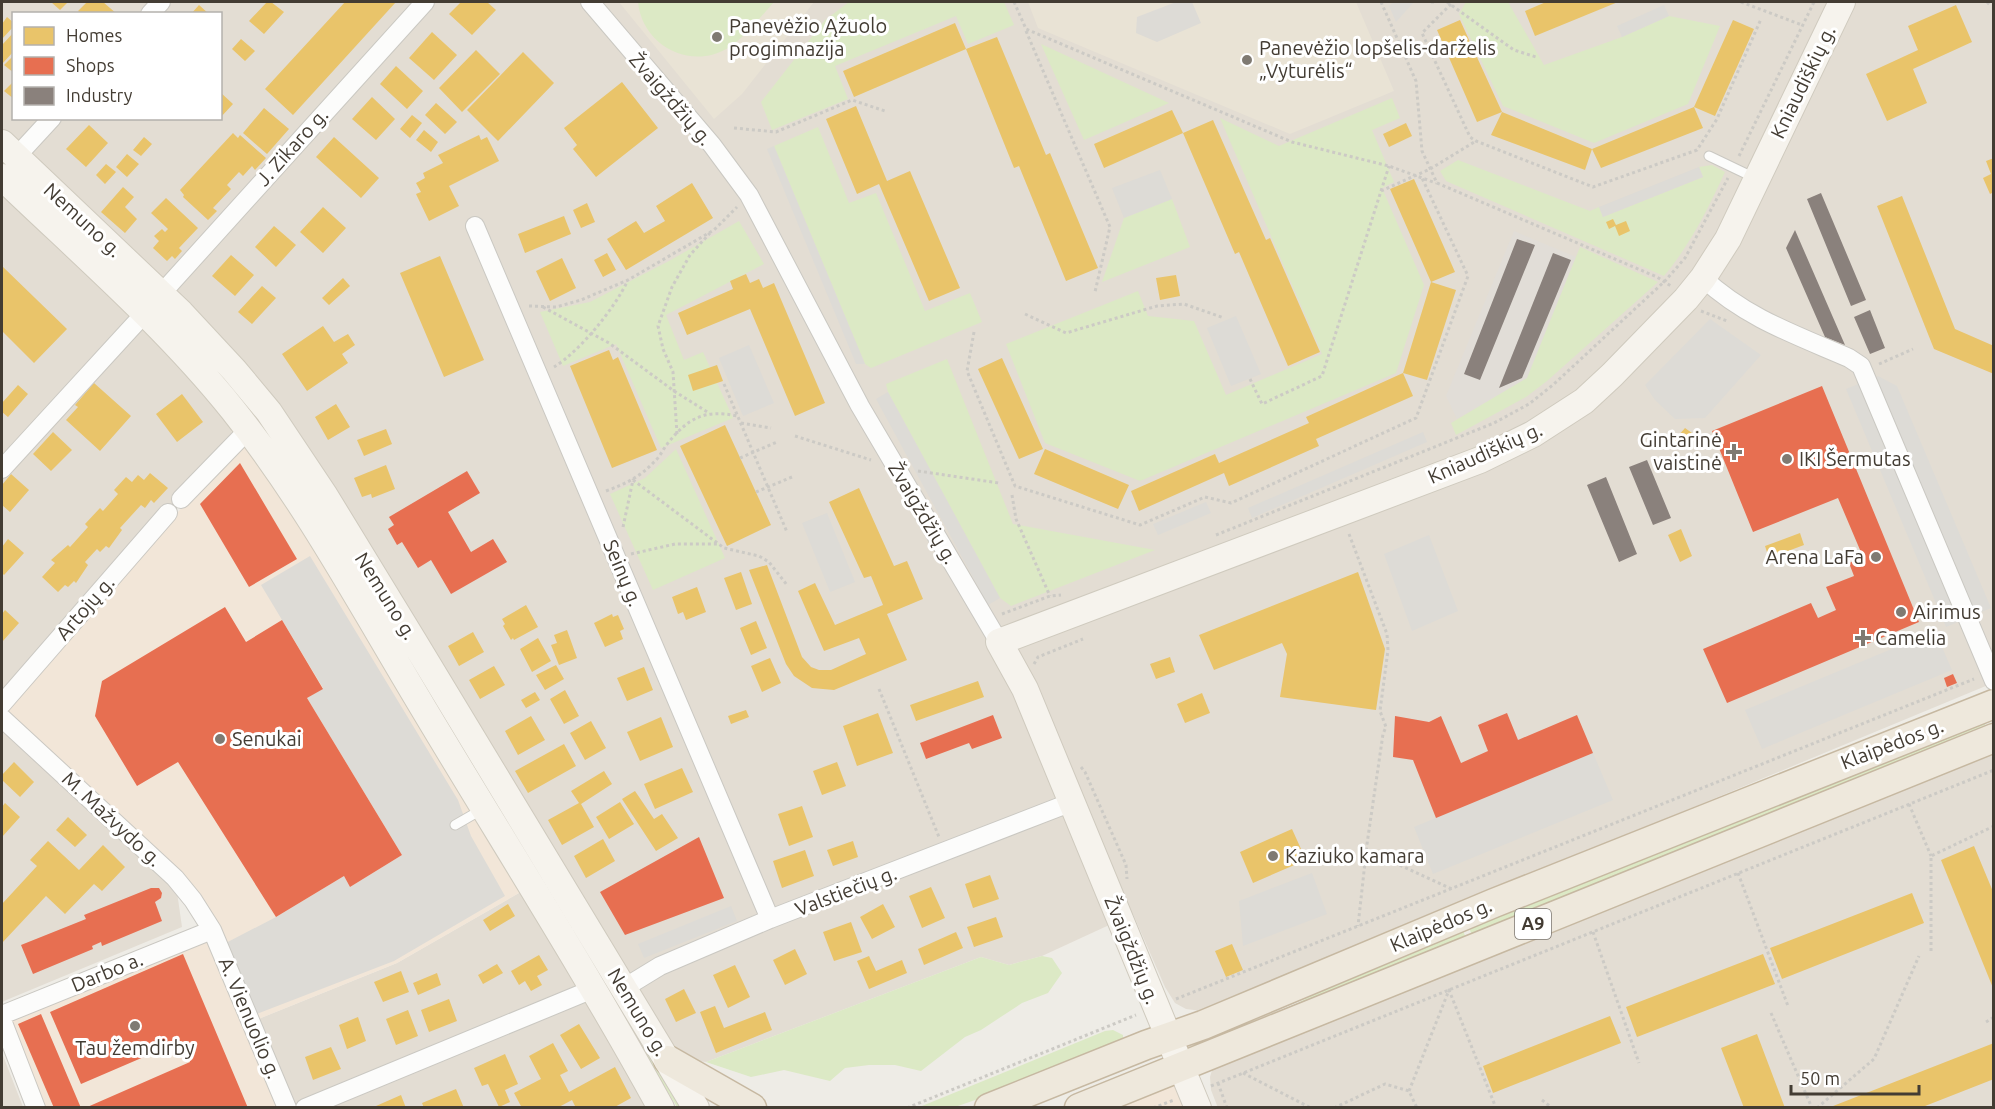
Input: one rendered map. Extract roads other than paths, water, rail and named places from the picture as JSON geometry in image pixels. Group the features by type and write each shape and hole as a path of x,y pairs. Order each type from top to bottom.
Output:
{"highway":[{"name":"Klaipėdos g.","path":"989,1107 1203,1025 1494,903 1994,704"},
{"name":"Klaipėdos g.","path":"1079,1107 1994,738"},
{"path":"668,1060 752,1107"}],"main road":[{"name":"Kniaudiškių g.","path":"993,631 1376,500 1504,449 1555,421 1584,401 1703,278 1728,239 1842,2"},
{"name":"Nemuno g.","path":"5,166 161,294 252,391 273,418 325,496 696,1107"},
{"name":"Nemuno g.","path":"5,166 231,408 248,430 315,528 593,989 661,1107"},
{"path":"231,408 252,391"},
{"name":"Žvaigždžių g.","path":"993,631 1025,689 1072,802 1168,999 1169,1037 1198,1107"}],"street":[{"name":"J. Zikaro g.","path":"161,294 425,2"},
{"name":"Žvaigždžių g.","path":"590,2 712,145 749,195 860,406 993,631"},
{"path":"5,166 50,120"},
{"name":"Seinų g.","path":"475,226 770,919"},
{"path":"1703,278 1721,295 1739,307 1766,322 1849,358 1864,371 1992,676"},
{"path":"2,469 144,314"},
{"path":"181,499 248,430"},
{"name":"Artojų g.","path":"2,704 168,513"},
{"name":"M. Mažvydo g.","path":"2,718 175,878 193,900 212,930"},
{"name":"Valstiečių g.","path":"624,988 660,966 770,919 1072,802"},
{"name":"Darbo a.","path":"2,1018 212,930"},
{"name":"A. Vienuolio g.","path":"212,930 287,1107"},
{"path":"305,1107 593,989"},
{"path":"2,1018 36,1107"}],"lane":[{"path":"1709,156 1757,179"},
{"path":"455,825 483,808"}],"place":[{"name":"Panevėžio Ąžuolo progimnazija","path":"717,37"},
{"name":"Panevėžio lopšelis-darželis „Vyturėlis“","path":"1247,60"},
{"name":"Gintarinė vaistinė","path":"1734,452"},
{"name":"IKI Šermutas","path":"1787,459"},
{"name":"Arena LaFa","path":"1876,557"},
{"name":"Airimus","path":"1901,612"},
{"name":"Camelia","path":"1863,638"},
{"name":"Senukai","path":"220,739"},
{"name":"Kaziuko kamara","path":"1273,856"},
{"name":"Tau žemdirby","path":"135,1026"}]}
